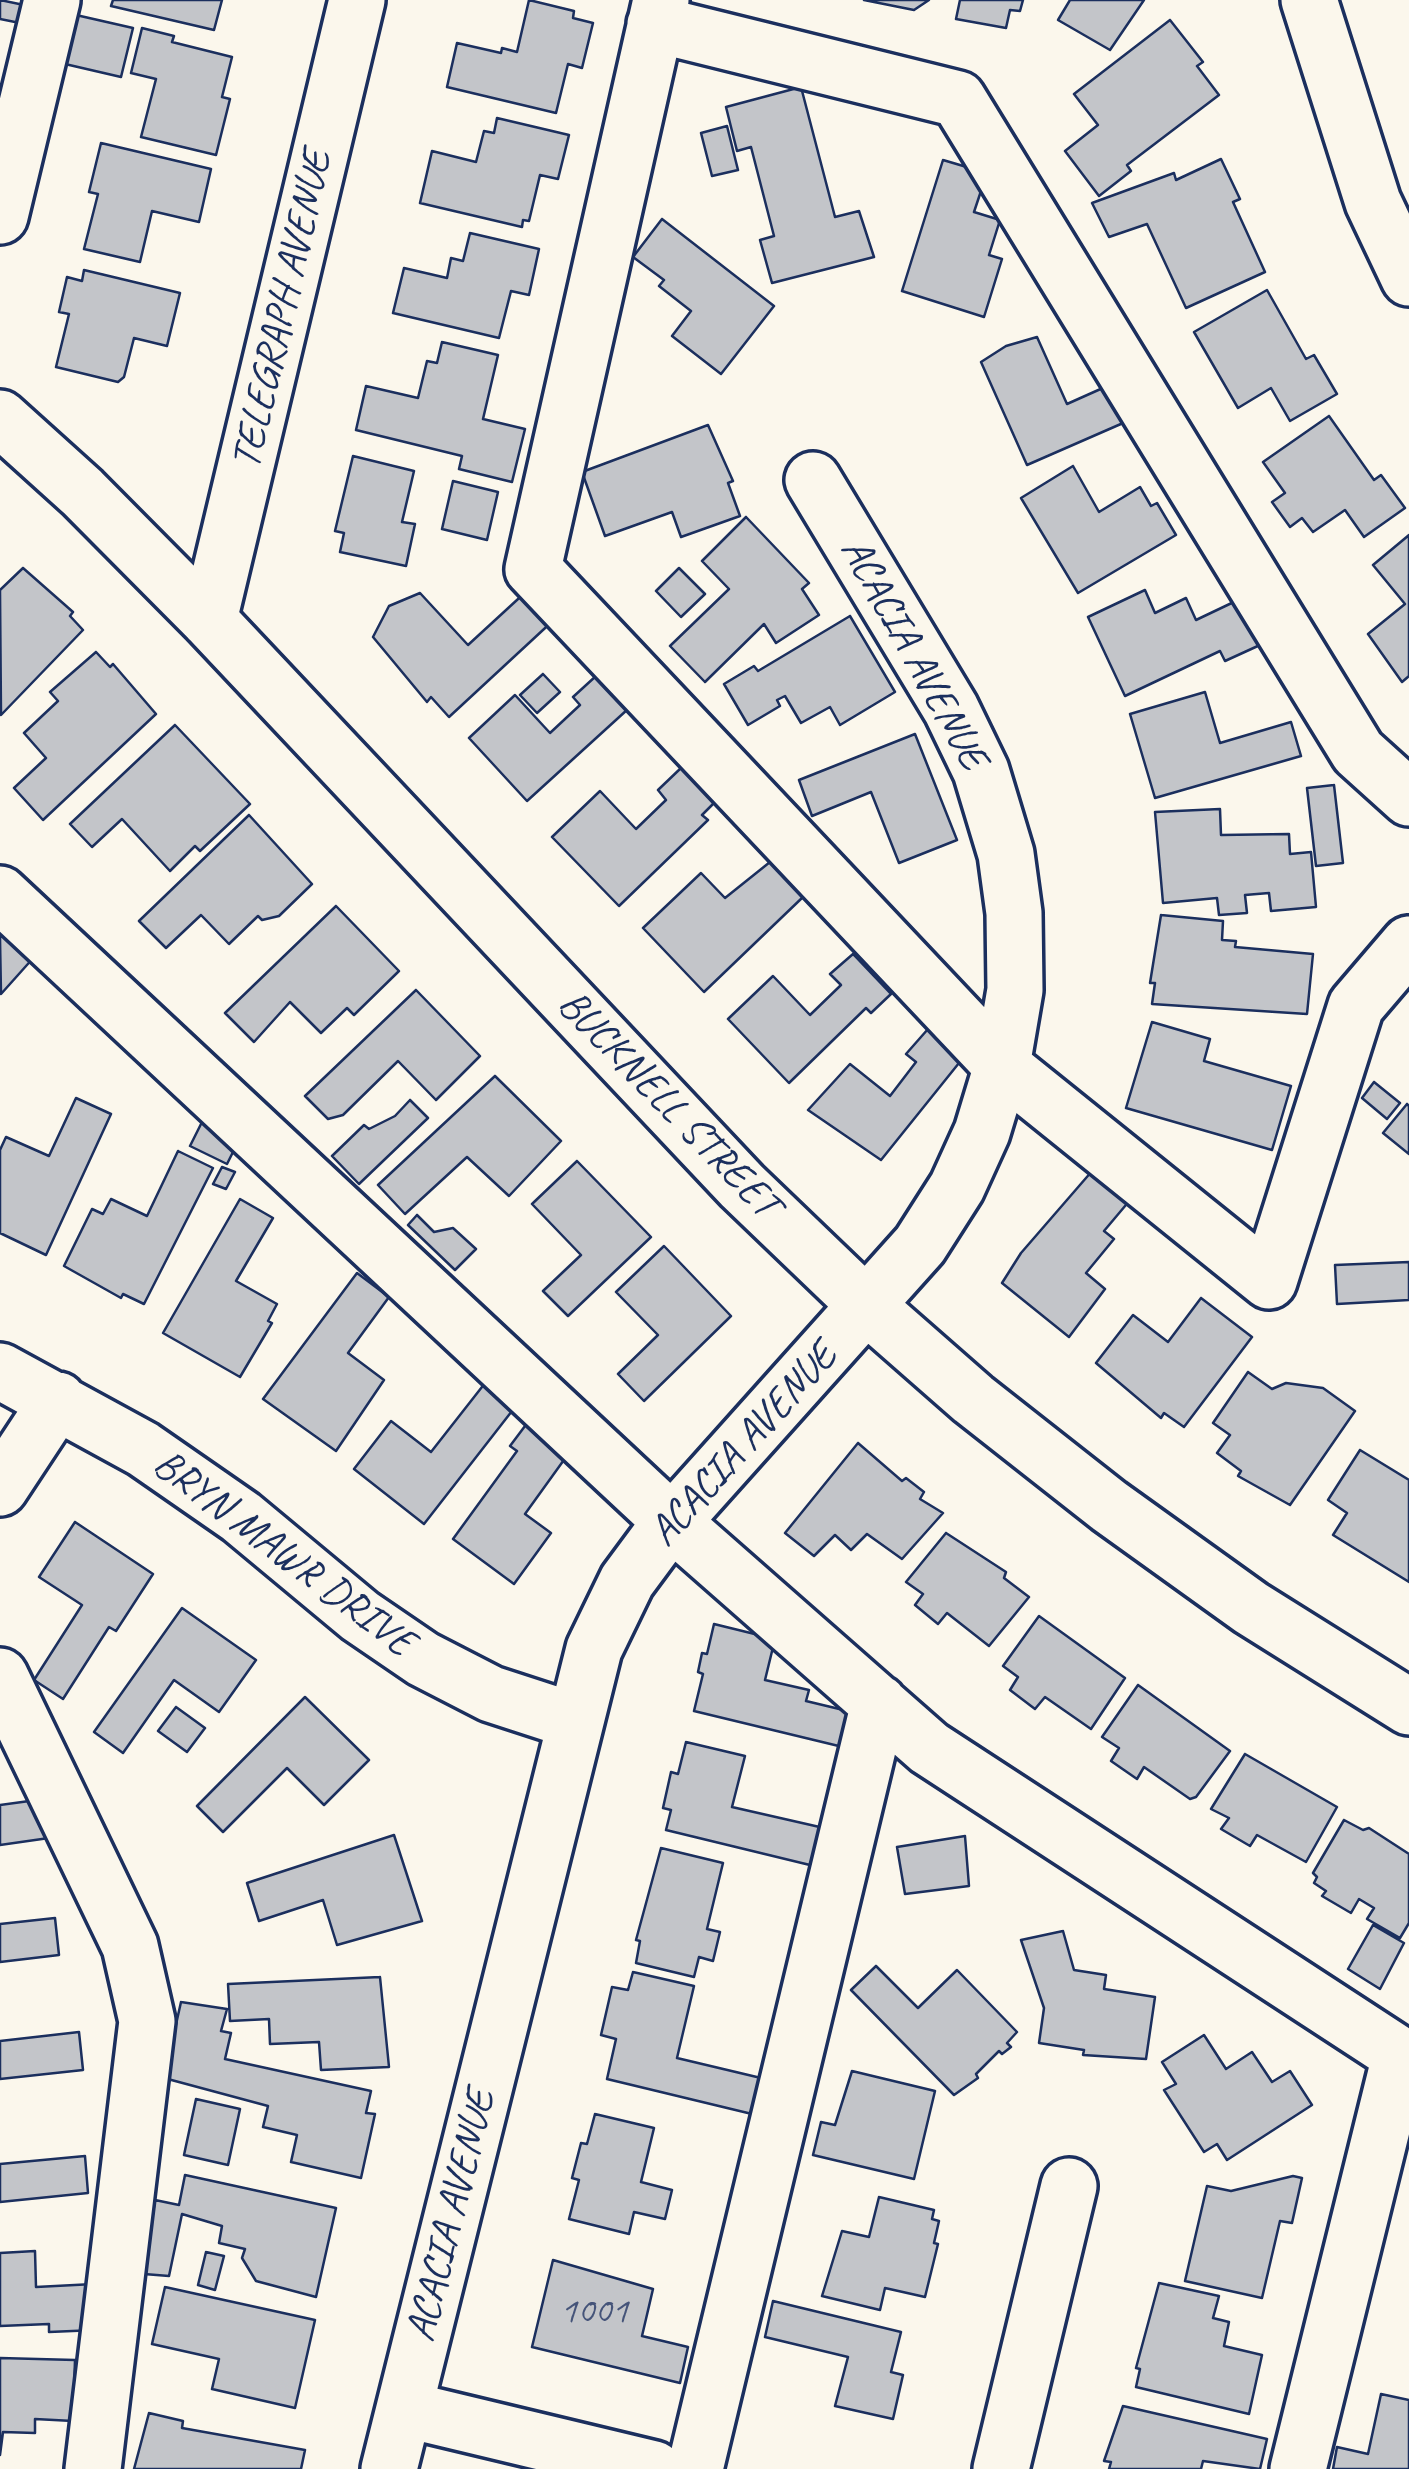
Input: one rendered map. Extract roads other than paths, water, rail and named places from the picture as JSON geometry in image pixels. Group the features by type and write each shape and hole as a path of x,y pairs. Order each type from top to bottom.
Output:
{"street":[{"path":"0,216 52,0"},
{"name":"TELEGRAPH AVENUE","path":"209,620 358,0"},
{"path":"1309,0 1373,202 1409,278"},
{"path":"1409,798 1358,752 958,99 658,12 533,569 1002,1066 1269,1281 1356,1006 1409,944"},
{"name":"BUCKNELL STREET","path":"0,418 82,492 209,620 742,1186 867,1306 973,1399 1109,1506 1251,1608 1409,1707"},
{"name":"ACACIA AVENUE","path":"389,2469 574,1720 602,1632 627,1582 672,1522 920,1245 957,1187 982,1132 1002,1066 1015,990 1014,913 1006,854 982,772 951,710 814,480"},
{"path":"0,894 672,1522 929,1748 1404,2058 1298,2469"},
{"name":"BRYN MAWR DRIVE","path":"0,1371 144,1449 241,1517 360,1616 422,1659 492,1694 574,1720"},
{"path":"0,1488 58,1400"},
{"path":"0,1676 130,1946 147,2021 94,2469"},
{"path":"695,2469 879,1703"},
{"path":"1001,2469 1069,2186"},
{"path":"404,2409 654,2469"}]}
